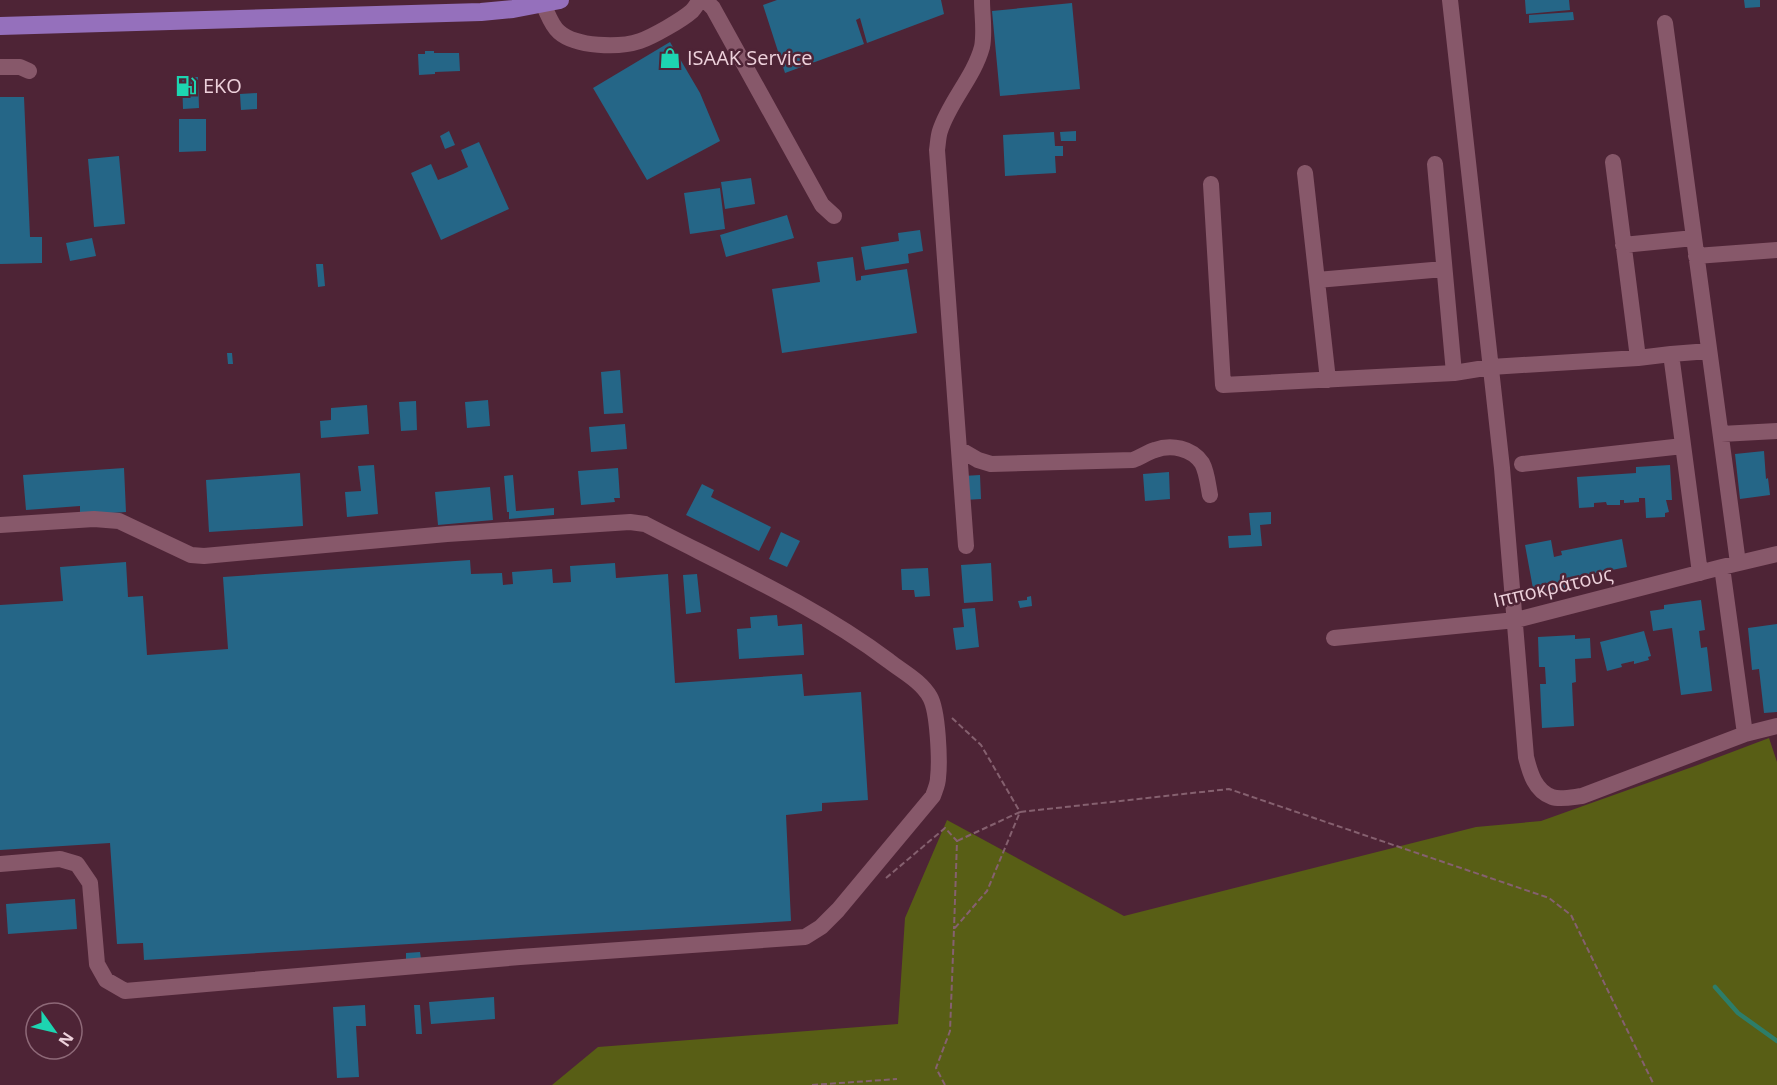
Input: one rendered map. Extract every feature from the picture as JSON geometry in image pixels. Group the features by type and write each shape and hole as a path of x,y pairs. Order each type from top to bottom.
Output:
{"main road":[{"path":"0,26 481,12 552,2"}],"street":[{"path":"552,2 552,25 561,33 575,41 621,45 641,41 681,19 693,10 700,0 708,3 713,8 822,205 834,216"},
{"path":"966,546 937,150 942,126 982,47 982,0"},
{"path":"1450,0 1502,468 1526,757 1531,778 1542,791 1554,798 1582,796 1745,734 1777,726"},
{"path":"1665,24 1721,434 1745,734"},
{"path":"0,67 20,67 29,71"},
{"path":"1612,162 1638,358"},
{"path":"1435,164 1454,373"},
{"path":"1305,173 1328,380"},
{"path":"1211,184 1223,385 1454,373 1491,367 1709,351"},
{"path":"1623,245 1694,238"},
{"path":"1696,256 1777,250"},
{"path":"1317,280 1444,269"},
{"path":"1671,354 1700,573"},
{"path":"1721,434 1777,431"},
{"path":"1522,464 1683,446"},
{"path":"959,449 978,460 991,464 1133,460 1155,450 1180,448 1191,453 1202,463 1210,495"},
{"path":"0,525 94,519 119,521 191,555 204,556 447,534 630,522 645,524 802,604 857,637 921,685 931,698 935,711 939,759 938,781 933,796 838,910 821,927 805,937 520,957 125,990 106,980 97,964 90,883 77,864 60,859 0,864"},
{"name":"Ιπποκράτους","path":"1334,638 1516,620 1777,554"}],"path":[{"path":"935,711 949,715 981,745 1020,812"},
{"path":"957,840 1020,812 1229,789 1549,897 1571,915 1654,1085"},
{"path":"954,929 987,891 1020,812"},
{"path":"885,879 945,828 957,840 950,1031 936,1068 945,1085"},
{"path":"812,1085 897,1079"}],"green space":[{"path":"1769,738 1777,762 1777,1085 552,1085 598,1047 898,1024 905,918 947,820 1124,916 1476,827 1541,821"}],"building":[{"path":"777,0 941,0 944,14 867,43 860,18 856,20 864,44 785,73 763,5"},
{"path":"1525,0 1569,0 1570,10 1526,14"},
{"path":"1744,0 1760,0 1760,7 1745,8"},
{"path":"1072,3 1080,89 1000,96 992,11"},
{"path":"1573,12 1574,20 1529,23 1529,15"},
{"path":"670,42 700,93 720,141 647,180 593,88"},
{"path":"425,51 459,53 460,71 419,75 418,54 425,54"},
{"path":"182,77 198,77 199,108 183,109"},
{"path":"257,93 257,109 241,110 240,94"},
{"path":"0,97 24,97 30,237 42,237 42,263 0,264"},
{"path":"179,119 206,119 206,151 179,152"},
{"path":"449,131 455,145 445,149 440,136"},
{"path":"1076,131 1076,141 1061,141 1060,132"},
{"path":"1054,132 1055,146 1063,146 1063,156 1055,156 1056,173 1005,176 1003,135"},
{"path":"479,142 509,209 441,240 411,173 431,164 438,180 453,174 468,167 461,150"},
{"path":"119,156 125,224 94,227 88,159"},
{"path":"751,178 755,204 725,209 721,182"},
{"path":"720,188 725,229 690,234 684,193"},
{"path":"787,215 794,238 726,257 720,235"},
{"path":"920,230 923,251 908,254 909,263 865,270 861,247 899,241 898,233"},
{"path":"92,238 96,256 70,261 66,243"},
{"path":"853,257 856,281 861,280 861,276 907,269 917,333 782,353 772,289 820,282 817,262"},
{"path":"316,264 323,264 325,286 318,287"},
{"path":"227,353 232,353 233,364 228,364"},
{"path":"620,370 623,413 604,414 601,372"},
{"path":"488,400 490,426 467,428 465,402"},
{"path":"416,401 417,430 401,431 399,402"},
{"path":"367,405 369,434 321,438 320,421 331,420 331,408"},
{"path":"625,424 627,449 591,452 589,427"},
{"path":"1764,451 1766,479 1768,478 1770,495 1740,499 1735,454"},
{"path":"374,465 378,514 347,517 345,492 361,491 358,466"},
{"path":"1670,465 1672,500 1666,500 1669,512 1665,513 1665,517 1646,518 1645,498 1639,498 1639,502 1624,503 1624,500 1620,500 1620,505 1607,505 1606,502 1594,503 1594,507 1579,508 1577,477 1636,473 1636,467"},
{"path":"124,468 126,512 80,515 80,506 26,510 23,475"},
{"path":"618,468 620,498 614,498 615,502 581,505 578,471"},
{"path":"1169,472 1170,499 1145,501 1143,474"},
{"path":"300,473 303,526 209,532 206,480"},
{"path":"513,475 516,511 554,508 554,515 509,519 504,476"},
{"path":"980,475 981,499 964,500 963,476"},
{"path":"702,484 714,490 711,497 771,527 759,551 686,515"},
{"path":"490,487 493,520 438,525 435,492"},
{"path":"1271,512 1271,524 1260,525 1262,546 1229,548 1228,536 1251,535 1249,513"},
{"path":"781,532 800,541 787,567 769,559"},
{"path":"1622,539 1627,567 1566,579 1568,588 1534,594 1525,545 1551,540 1554,557 1562,555 1561,551"},
{"path":"470,560 471,574 502,573 503,585 513,584 512,572 552,569 553,583 571,582 570,566 615,563 616,578 668,574 675,683 802,674 804,696 861,692 868,800 822,803 822,811 786,815 791,921 144,960 143,943 117,944 110,843 0,850 0,605 63,601 60,567 126,562 128,597 143,596 147,655 228,649 223,577"},
{"path":"991,563 993,601 964,603 961,565"},
{"path":"928,568 930,596 915,597 914,590 902,590 901,569"},
{"path":"697,574 701,612 686,614 683,575"},
{"path":"1031,596 1032,606 1020,608 1018,601 1027,600 1027,597"},
{"path":"1701,600 1705,630 1699,631 1701,648 1707,647 1712,691 1681,695 1672,628 1653,631 1650,611 1664,609 1664,605"},
{"path":"975,608 979,647 956,650 953,628 964,627 962,609"},
{"path":"777,615 778,626 802,624 804,655 739,659 737,629 751,628 750,617"},
{"path":"1777,624 1777,712 1764,713 1759,669 1752,670 1748,628"},
{"path":"1644,631 1651,656 1648,657 1649,660 1634,664 1634,661 1621,664 1622,667 1607,671 1600,642"},
{"path":"1575,635 1575,639 1590,638 1591,658 1575,659 1576,682 1572,683 1574,726 1542,728 1540,684 1546,684 1545,667 1539,667 1538,637"},
{"path":"75,899 77,929 8,934 6,904"},
{"path":"420,952 421,959 406,960 406,953"},
{"path":"494,997 495,1019 431,1024 429,1002"},
{"path":"365,1005 366,1026 356,1026 359,1077 337,1078 333,1007"},
{"path":"414,1005 420,1005 422,1034 416,1034"}],"waterway":[{"path":"1715,987 1738,1013 1777,1041"}],"place":[{"name":"ISAAK Service","path":"670,58"},
{"name":"EKO","path":"186,86"}]}
